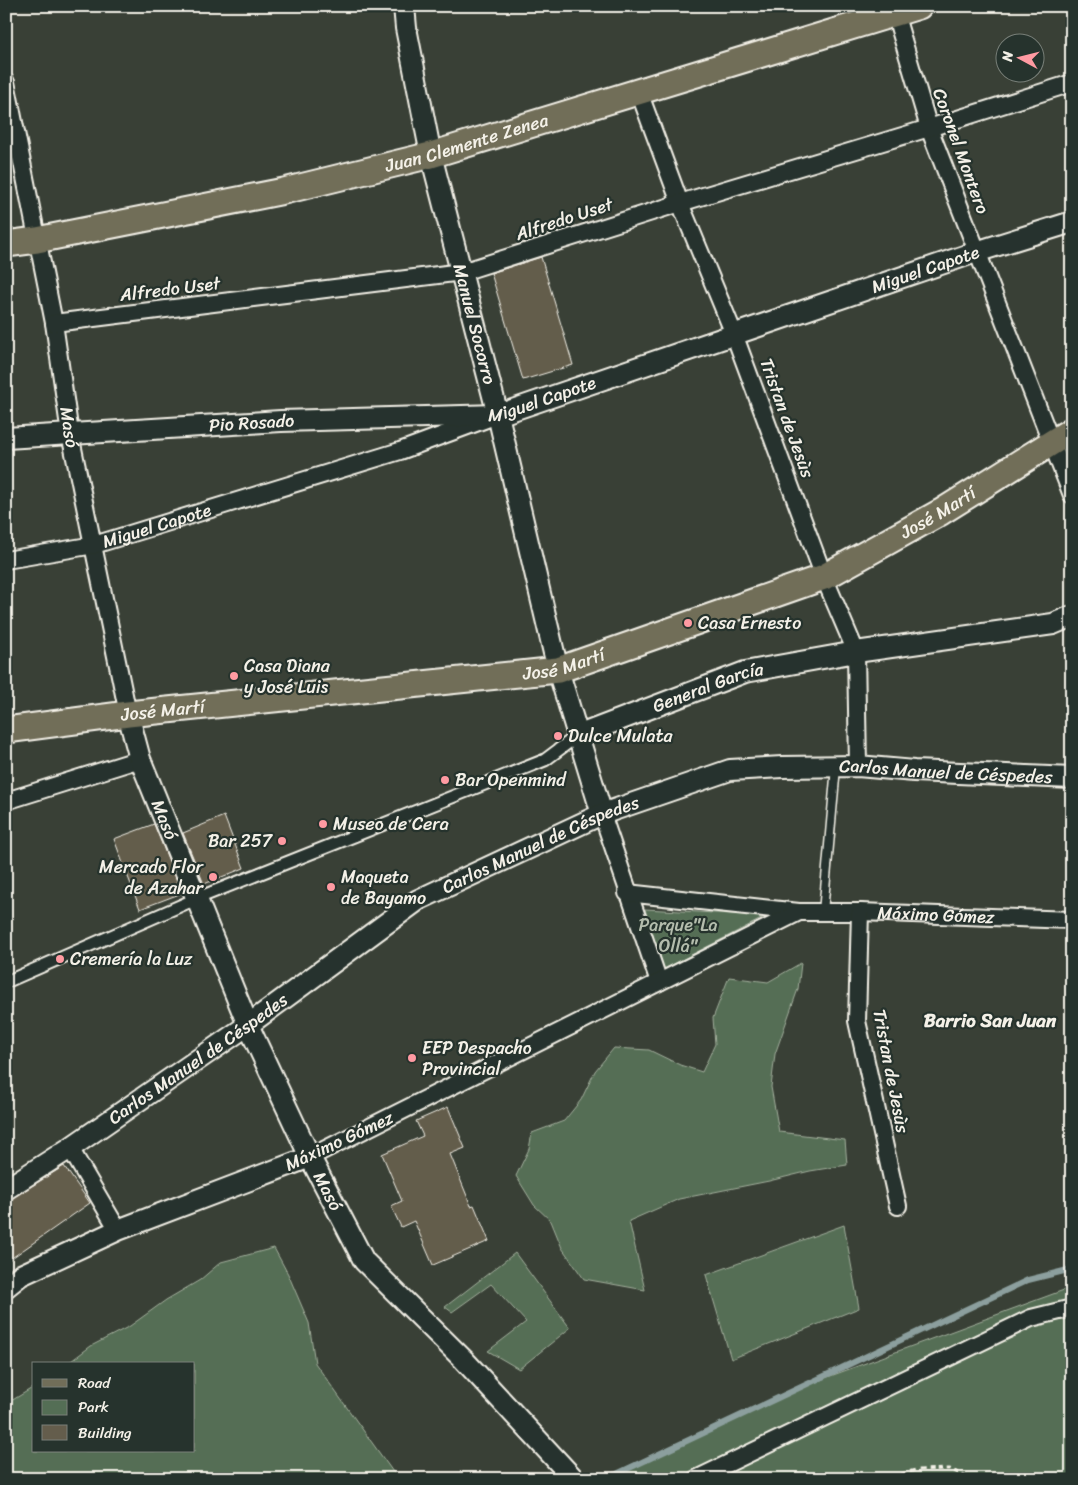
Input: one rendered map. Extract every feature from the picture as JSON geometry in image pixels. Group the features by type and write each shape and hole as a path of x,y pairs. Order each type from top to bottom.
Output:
{"main road":[{"name":"Juan Clemente Zenea","path":"6,244 37,240 284,191 431,155 919,6"},
{"name":"José Martí","path":"6,730 128,714 558,670 824,577 941,512 1062,437"}],"street":[{"name":"Manuel Socorro","path":"404,6 406,28 431,155 498,415 558,670 602,814"},
{"name":"Coronel Montero","path":"895,13 929,128 976,252 1062,437 1072,495"},
{"name":"Masó","path":"6,82 54,324 70,434 128,714 140,759 248,1025 310,1157 364,1261 464,1360 574,1479"},
{"name":"Alfredo Uset","path":"54,324 462,272 1072,83"},
{"name":"Tristan de Jesùs","path":"639,92 680,203 734,334 824,577 856,652 858,766"},
{"name":"Miguel Capote","path":"6,560 94,545 400,451 498,415 734,334 976,252 1072,222"},
{"name":"Pio Rosado","path":"6,438 281,421 498,415"},
{"name":"General García","path":"6,982 198,898 545,760 577,736 745,672 856,652 1062,625 1072,616"},
{"path":"6,801 140,759"},
{"name":"Carlos Manuel de Céspedes","path":"6,1189 70,1148 248,1025 418,900 602,814 730,770 858,766 914,771 1072,778"},
{"path":"602,814 659,982"},
{"name":"Máximo Gómez","path":"627,892 799,912 860,912 1072,920"},
{"name":"Máximo Gómez","path":"6,1287 21,1275 118,1230 310,1157 799,912"},
{"name":"Tristan de Jesùs","path":"860,912 857,1021 898,1206"},
{"path":"70,1148 118,1230"},
{"path":"696,1479 1031,1318 1072,1308"}],"lane":[{"path":"823,912 836,767"}],"path":[{"path":"884,1479 915,1470 950,1469 971,1479"}],"green space":[{"name":"Parque\"La Ollá\"","path":"645,909 767,916 662,970"},
{"path":"801,963 798,989 775,1054 771,1087 779,1132 845,1140 847,1165 679,1199 629,1221 645,1290 584,1279 562,1248 551,1221 534,1205 516,1176 529,1149 532,1133 564,1121 581,1100 595,1071 614,1048 649,1050 680,1065 702,1072 715,1044 713,1018 729,977 768,982"},
{"path":"844,1225 859,1308 731,1359 706,1275"},
{"path":"274,1248 288,1274 309,1323 315,1363 398,1479 6,1479 6,1404 32,1388 32,1452 195,1452 195,1362 70,1362 91,1346 130,1326 166,1300 200,1280 221,1262"},
{"path":"515,1253 570,1328 519,1369 488,1351 526,1322 491,1284 452,1312 445,1307"},
{"path":"1072,1287 1072,1479 606,1479 798,1388"}],"building":[{"path":"541,257 573,365 523,380 491,273"},
{"path":"224,816 244,868 204,884 183,833"},
{"path":"154,824 182,893 140,909 114,839"},
{"path":"448,1107 465,1148 450,1154 471,1206 474,1205 489,1241 433,1265 414,1221 401,1227 391,1206 402,1201 382,1154 423,1136 416,1121"},
{"path":"64,1166 90,1203 6,1262 6,1202"}],"waterway":[{"path":"606,1479 1028,1280 1072,1269"}],"place":[{"name":"Casa Ernesto","path":"688,623"},
{"name":"Casa Diana y José Luis","path":"234,676"},
{"name":"Dulce Mulata","path":"558,736"},
{"name":"Bar Openmind","path":"445,780"},
{"name":"Museo de Cera","path":"323,824"},
{"name":"Bar 257","path":"282,841"},
{"name":"Mercado Flor de Azahar","path":"213,877"},
{"name":"Maqueta de Bayamo","path":"331,887"},
{"name":"Cremería la Luz","path":"60,959"},
{"name":"EEP Despacho Provincial","path":"412,1058"}],"district":[{"name":"Barrio San Juan","path":"990,1020"}]}
